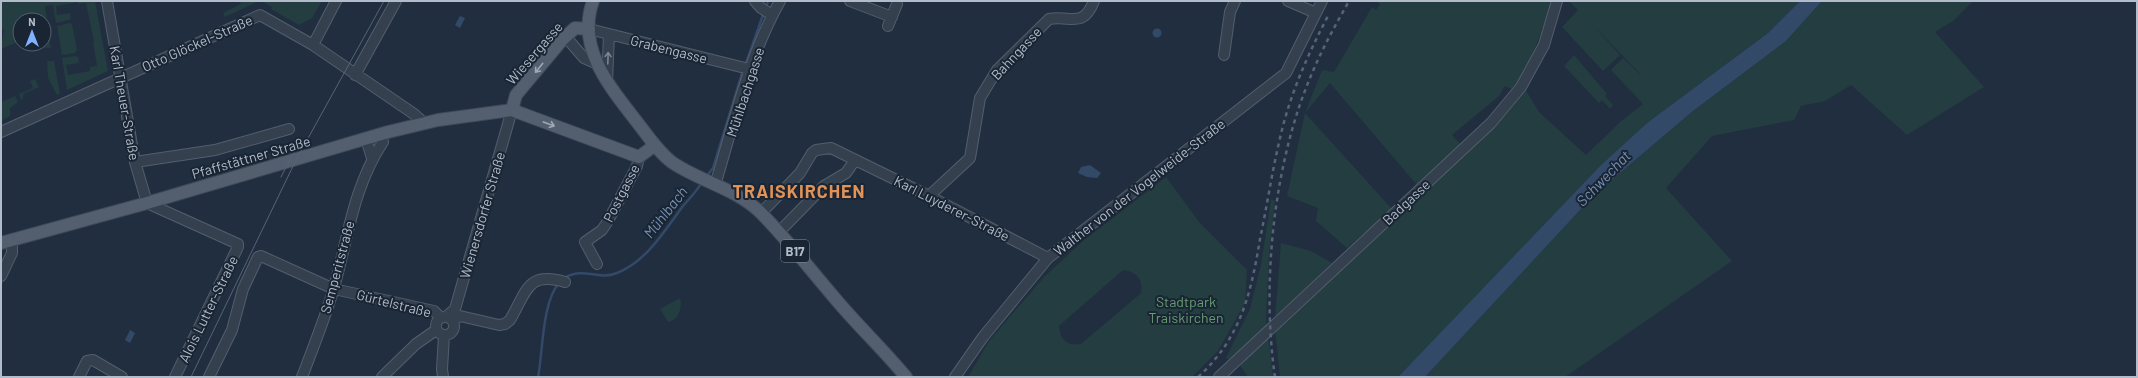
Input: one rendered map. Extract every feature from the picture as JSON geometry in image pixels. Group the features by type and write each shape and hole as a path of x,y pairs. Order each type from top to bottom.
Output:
{"main road":[{"name":"B17","path":"593,1 588,17 588,29 590,45 596,63 607,82 655,145 672,162 748,203 766,209 780,232 834,298 906,377"},
{"name":"Wiesergasse","path":"512,110 516,95 566,36 575,28 588,29"},
{"name":"Pfaffstättner Straße","path":"6,242 147,203 423,122 512,110"},
{"path":"512,110 639,157 655,145"}],"street":[{"name":"Karl Theuer-Straße","path":"107,1 135,162 147,203"},
{"path":"313,45 336,1"},
{"path":"355,75 396,1"},
{"name":"Mühlbachgasse","path":"709,182 741,101 745,68 761,6 780,1"},
{"path":"850,1 890,21 897,4"},
{"name":"Bahngasse","path":"929,196 970,158 980,98 997,70 1049,19 1056,18 1075,20 1082,18 1087,14 1094,1"},
{"path":"1224,55 1230,12 1235,1"},
{"path":"1288,1 1316,13"},
{"name":"Walther von der Vogelweide-Straße","path":"955,377 983,337 1048,258 1286,73 1322,1"},
{"name":"Badgasse","path":"1219,377 1490,123 1521,87 1544,45 1557,1"},
{"name":"Otto Glöckel-Straße","path":"1,132 260,15 313,45 414,114 423,122"},
{"name":"Grabengasse","path":"588,29 609,35 651,43 745,68"},
{"path":"607,82 609,35"},
{"path":"566,36 584,58 596,63"},
{"name":"Wienersdorfer Straße","path":"446,318 455,309 512,110"},
{"path":"135,162 215,150 289,129"},
{"name":"Semperitstraße","path":"302,377 334,289 355,197 372,158 383,142 380,134"},
{"path":"366,139 372,158"},
{"name":"Karl Luyderer-Straße","path":"766,209 800,173 816,150 831,148 929,196 1048,258"},
{"name":"Postgasse","path":"597,264 585,242 602,230 608,221 637,166 639,157"},
{"path":"780,232 824,186 846,173 855,160"},
{"name":"Alois Lutter-Straße","path":"147,203 238,244 238,247 175,377"},
{"path":"1,276 12,253 6,242"},
{"name":"Gürtelstraße","path":"258,257 264,257 334,289 434,311 446,318"},
{"name":"Alois Lutter-Straße","path":"209,377 232,330 243,289 258,257"},
{"path":"443,377 440,333 435,323 446,318 460,316 499,325 505,324 510,320 532,282 540,278 561,281"},
{"path":"382,377 416,344 440,333 451,333 454,327 446,318"},
{"path":"79,377 87,361 93,360 122,377"}],"green space":[{"path":"1,1 95,1 108,71 67,90 62,58 78,57 79,63 66,65 68,75 90,71 90,67 97,66 94,41 86,3 78,4 78,2 56,6 57,15 70,13 71,18 69,20 56,23 53,5 45,6 46,12 12,12 12,44 1,49 4,29 1,29"},
{"path":"240,1 259,1 225,17 223,13 241,4"},
{"path":"261,1 322,1 312,18 299,25 271,9 272,7"},
{"path":"1375,1 1552,1 1536,47 1513,90 1505,86 1499,96 1452,135 1461,145 1417,185 1330,83 1305,113 1322,70 1334,72 1372,7 1376,10 1380,4"},
{"path":"1569,1 1800,1 1768,33 1647,123 1601,165 1398,377 1280,377 1275,328 1340,269 1355,258 1491,128 1525,89 1539,112 1586,155 1619,123 1643,104 1611,70 1623,58 1645,79 1594,26 1620,55 1603,71 1562,27 1578,10"},
{"path":"1822,1 1973,1 1953,21 1935,32 1984,87 1907,135 1851,85 1825,101 1801,106 1794,120 1712,136 1666,188 1732,261 1565,377 1425,377 1594,195 1693,111 1786,41"},
{"path":"70,23 72,24 77,50 75,53 62,55 57,26"},
{"path":"1574,55 1607,94 1605,96 1613,105 1610,109 1602,100 1599,103 1564,66"},
{"path":"47,61 54,61 60,93 57,95 48,78"},
{"path":"35,79 39,87 23,94 23,99 21,100 19,94 33,88 30,81"},
{"path":"15,96 18,102 10,108 10,116 1,121 1,102"},
{"path":"1305,113 1392,209 1347,248 1316,221 1318,208 1287,196"},
{"name":"Stadtpark Traiskirchen","path":"1166,177 1199,222 1247,270 1245,303 1218,351 1192,377 968,377 989,341 1044,277 1083,241","holes":["1123,270 1135,274 1140,280 1141,293 1081,344 1072,344 1065,341 1061,335 1059,326"]},
{"path":"1271,199 1275,201 1269,255 1266,319 1273,377 1248,377 1239,364 1226,358 1250,309 1261,265"},
{"path":"1281,243 1311,251 1332,263 1275,318"},
{"path":"680,298 681,305 679,313 675,319 668,322 660,309"}],"water":[{"name":"Schwechat","path":"1800,1 1822,1 1786,41 1693,111 1594,195 1425,377 1398,377 1601,165 1647,123 1768,33"},
{"path":"460,16 465,18 460,28 455,25"},
{"path":"1155,29 1159,29 1161,33 1159,37 1155,37 1153,35 1153,31"},
{"path":"1090,165 1101,173 1097,178 1087,177 1078,173 1081,167"},
{"path":"130,330 135,333 130,343 125,340"}],"waterway":[{"name":"Mühlbach","path":"766,7 768,1"},
{"name":"Mühlbach","path":"745,66 764,12"},
{"name":"Mühlbach","path":"706,177 713,168 743,70"},
{"name":"Mühlbach","path":"564,278 578,273 610,275 628,268 646,253 662,235 702,182"},
{"name":"Mühlbach","path":"538,377 546,314 553,291 559,283"}],"tram line":[{"path":"191,377 296,160 384,1"},
{"path":"281,177 294,152"}],"railway":[{"path":"1275,377 1271,340 1270,301 1274,221 1280,181 1300,106 1313,71 1349,1"},
{"path":"1198,377 1225,347 1242,314 1253,278 1274,163 1284,122 1300,74 1329,14"}],"district":[{"name":"TRAISKIRCHEN","path":"799,191"}]}
